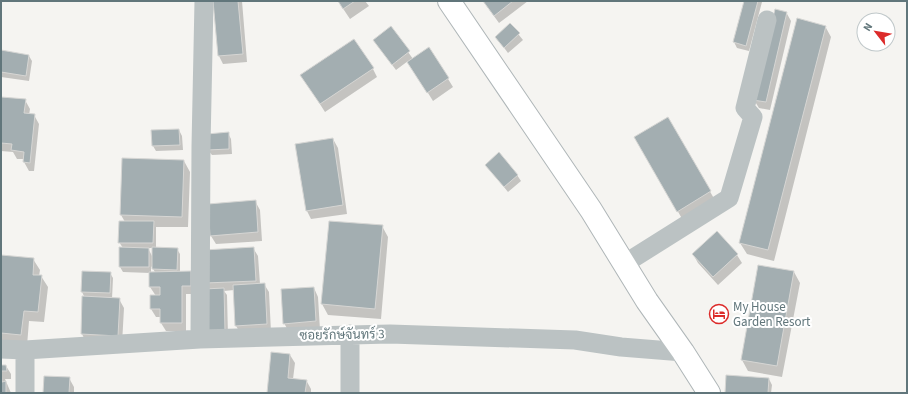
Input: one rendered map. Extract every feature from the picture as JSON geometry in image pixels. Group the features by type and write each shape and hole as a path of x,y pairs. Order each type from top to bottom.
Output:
{"main road":[{"path":"449,1 591,210 647,301 683,352 709,393"}],"street":[{"path":"200,339 201,146 204,1"},
{"path":"624,264 729,198 753,117 745,108 767,20"},
{"path":"350,334 350,393"},
{"name":"ซอยรักษ์จันทร์ 3","path":"1,349 26,350 200,339 390,334 575,340 621,347 683,352"},
{"path":"25,393 26,350"}],"building":[{"path":"213,1 238,1 243,54 218,56"},
{"path":"338,1 355,1 343,9"},
{"path":"483,1 513,1 494,16"},
{"path":"744,1 758,1 746,46 733,42"},
{"path":"775,9 787,12 766,102 753,100"},
{"path":"797,18 826,26 768,250 739,243"},
{"path":"510,23 520,33 504,48 495,37"},
{"path":"391,26 410,51 392,65 373,40"},
{"path":"354,39 374,68 320,104 300,75"},
{"path":"429,47 449,78 427,93 407,62"},
{"path":"1,50 29,55 26,76 1,72"},
{"path":"1,97 26,99 24,113 35,114 30,163 23,162 24,152 11,150 12,144 1,143"},
{"path":"668,117 711,191 677,212 634,137"},
{"path":"179,129 180,145 152,146 151,130"},
{"path":"229,132 229,149 207,150 207,134"},
{"path":"333,138 343,205 306,211 295,144"},
{"path":"499,152 518,175 504,187 485,165"},
{"path":"122,158 184,160 182,217 120,215"},
{"path":"256,200 258,232 210,236 208,204"},
{"path":"119,221 154,221 153,243 118,243"},
{"path":"329,221 383,225 375,309 321,304"},
{"path":"717,231 738,254 713,277 692,254"},
{"path":"119,247 149,248 149,267 119,267"},
{"path":"152,247 178,248 177,270 152,269"},
{"path":"254,247 256,281 205,283 204,250"},
{"path":"1,255 34,258 33,275 42,275 38,312 24,311 21,335 1,333"},
{"path":"758,265 794,271 777,366 741,360"},
{"path":"82,271 111,272 110,293 81,292"},
{"path":"191,271 191,286 182,286 182,323 160,323 160,309 150,309 150,295 160,295 160,287 149,287 149,272"},
{"path":"265,283 267,324 235,326 233,285"},
{"path":"314,287 316,321 283,324 281,289"},
{"path":"224,288 225,331 205,331 204,289"},
{"path":"82,296 120,298 118,336 81,334"},
{"path":"271,352 290,354 288,378 307,380 305,393 267,393"},
{"path":"1,365 6,365 7,371 1,371"},
{"path":"1,371 2,382 6,381 6,393 1,393"},
{"path":"726,375 769,378 768,393 725,393"},
{"path":"44,376 70,377 69,393 43,393"}],"place":[{"name":"My House Garden Resort","path":"719,314"}]}
